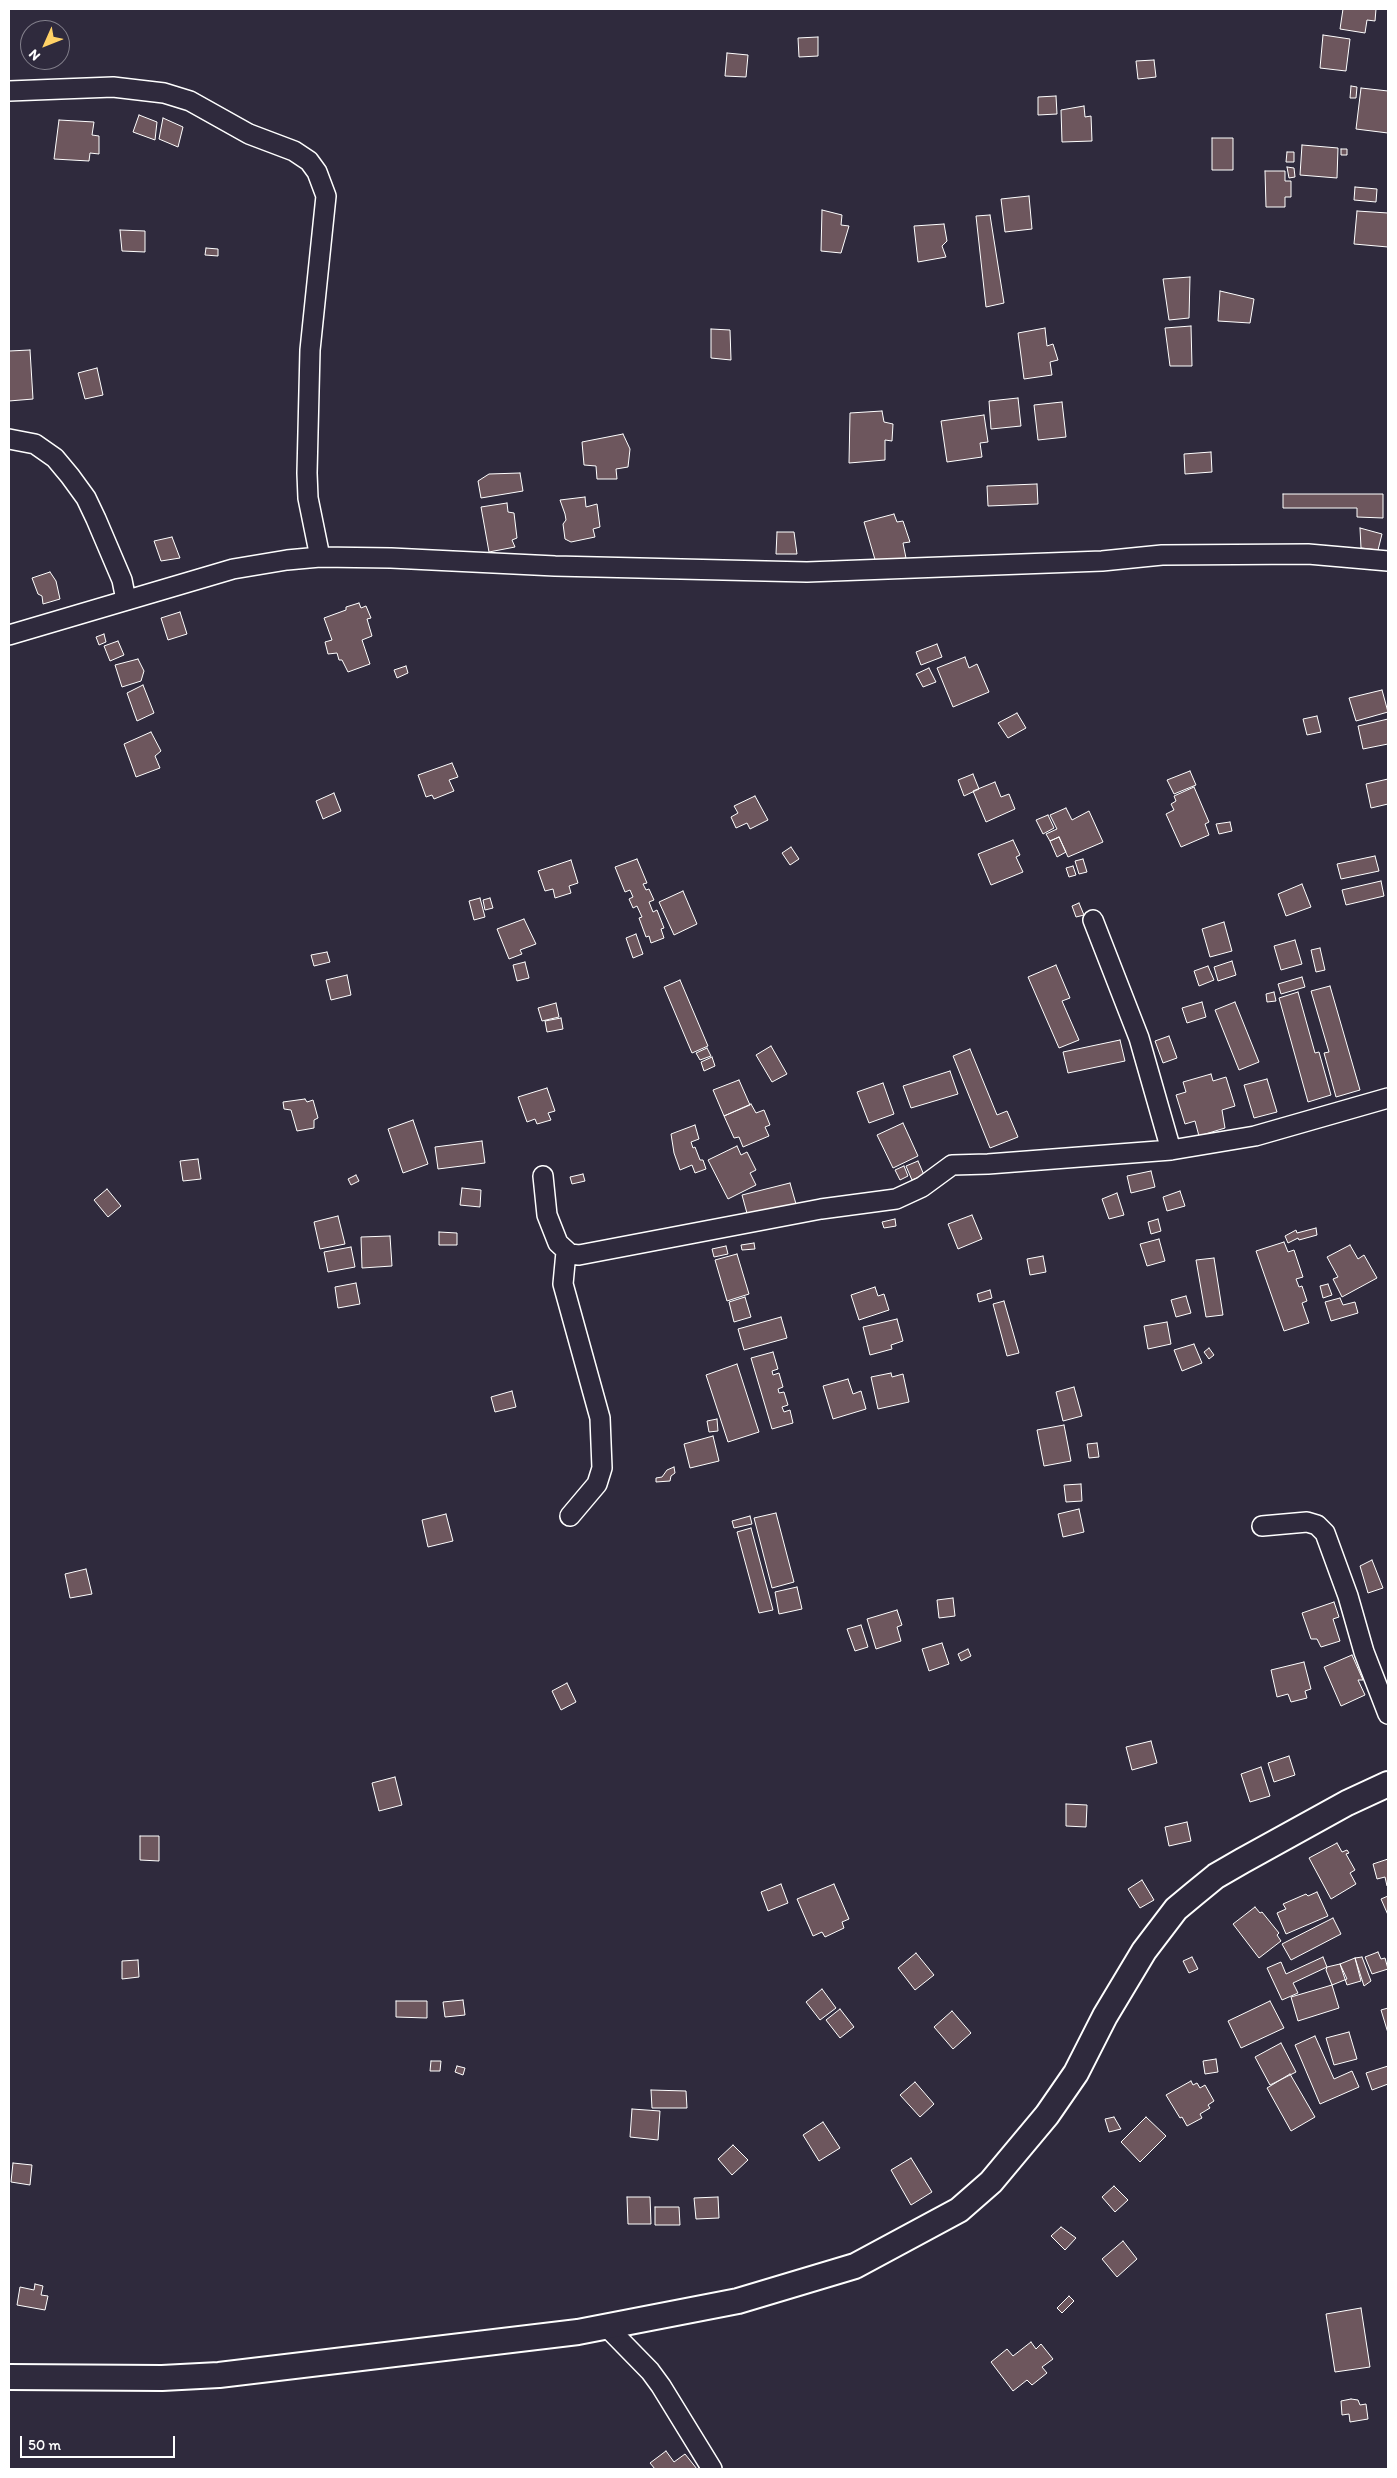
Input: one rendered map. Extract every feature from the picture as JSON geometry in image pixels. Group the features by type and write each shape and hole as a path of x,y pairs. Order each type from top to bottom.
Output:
{"street":[{"path":"9,91 113,87 164,92 190,101 249,134 294,151 309,161 326,196 311,332 307,473 308,498 320,558"},
{"path":"9,439 35,444 55,458 86,498 122,580 126,600"},
{"path":"9,635 233,569 287,560 320,558 391,558 555,566 807,572 1093,561 1162,555 1308,554 1388,561"},
{"path":"1093,920 1139,1038 1171,1150"},
{"path":"543,1176 547,1215 558,1243 566,1252 573,1255 590,1254 802,1213 896,1199 922,1187 952,1165 1171,1150 1255,1136 1388,1098"},
{"path":"566,1252 563,1284 595,1394 600,1418 602,1468 597,1484 570,1516"},
{"path":"1262,1526 1306,1522 1317,1525 1325,1533 1348,1596 1364,1652 1388,1714"},
{"path":"9,2377 162,2378 220,2374 607,2327 738,2301 825,2277 855,2266 959,2210 990,2182 1047,2115 1076,2073 1105,2016 1144,1951 1176,1910 1216,1876 1347,1803 1388,1784"},
{"path":"607,2327 662,2386 712,2469"}],"building":[{"path":"1343,9 1376,9 1375,21 1367,20 1365,33 1340,29"},
{"path":"1323,35 1350,39 1346,71 1320,68"},
{"path":"818,37 818,56 799,57 798,38"},
{"path":"727,53 748,55 746,77 725,76"},
{"path":"1154,60 1156,77 1138,79 1136,61"},
{"path":"1351,86 1357,87 1356,98 1350,98"},
{"path":"1361,88 1388,91 1388,133 1356,129"},
{"path":"1056,96 1057,114 1038,115 1038,97"},
{"path":"1084,106 1085,117 1091,116 1092,141 1062,142 1061,110"},
{"path":"139,115 157,122 155,140 133,132"},
{"path":"163,118 183,127 178,147 159,139"},
{"path":"59,120 94,122 92,135 99,136 99,154 90,153 89,161 54,159"},
{"path":"1212,138 1233,138 1233,170 1212,170"},
{"path":"1302,145 1338,148 1337,178 1300,175"},
{"path":"1341,149 1347,149 1347,155 1341,155"},
{"path":"1287,152 1294,152 1294,162 1286,162"},
{"path":"1287,167 1294,168 1295,177 1289,178"},
{"path":"1265,171 1285,171 1285,181 1291,181 1291,197 1285,197 1285,207 1266,207"},
{"path":"1355,187 1377,189 1376,202 1354,200"},
{"path":"1029,196 1032,229 1005,232 1001,199"},
{"path":"822,210 842,215 841,225 849,226 841,253 821,251"},
{"path":"1357,211 1388,213 1388,247 1354,244"},
{"path":"990,215 1004,303 986,307 976,216"},
{"path":"944,224 947,241 942,246 946,257 918,262 914,226"},
{"path":"120,230 145,231 145,252 122,251"},
{"path":"206,248 218,249 218,256 205,255"},
{"path":"1190,277 1189,318 1169,320 1163,279"},
{"path":"1220,291 1254,299 1250,323 1218,321"},
{"path":"1191,326 1192,366 1170,366 1165,328"},
{"path":"1045,328 1047,346 1053,344 1058,360 1050,362 1052,375 1024,379 1018,333"},
{"path":"711,329 730,330 731,360 711,358"},
{"path":"30,350 33,399 9,401 9,351"},
{"path":"97,368 103,395 85,399 78,373"},
{"path":"1018,398 1021,426 991,429 989,401"},
{"path":"1062,402 1066,437 1038,440 1034,405"},
{"path":"882,411 884,422 893,424 892,441 885,440 885,460 849,463 850,413"},
{"path":"984,415 988,442 980,443 982,457 947,462 941,421"},
{"path":"623,434 630,449 628,467 616,469 617,479 597,479 596,466 584,465 582,442"},
{"path":"1211,452 1212,472 1185,474 1184,454"},
{"path":"520,473 523,491 481,498 478,481 489,474"},
{"path":"1037,484 1038,504 988,506 987,486"},
{"path":"1283,494 1383,494 1383,518 1357,517 1357,508 1283,508"},
{"path":"585,497 586,507 597,504 600,527 593,529 595,537 571,542 565,539 563,524 566,520 560,500"},
{"path":"507,503 508,512 514,513 517,538 512,540 515,547 489,552 481,507"},
{"path":"894,514 897,522 903,521 910,542 903,543 906,558 876,563 864,522"},
{"path":"1360,528 1382,534 1378,550 1361,548"},
{"path":"777,532 794,532 797,554 776,554"},
{"path":"172,537 180,558 161,561 154,541"},
{"path":"50,572 56,581 60,599 43,604 42,596 38,594 32,578"},
{"path":"359,603 361,608 366,606 371,618 367,619 372,636 362,640 370,664 348,672 342,660 339,660 337,653 328,654 325,642 332,640 324,618"},
{"path":"180,612 187,634 168,640 161,618"},
{"path":"104,634 106,642 99,645 96,637"},
{"path":"118,641 124,655 110,661 104,646"},
{"path":"937,644 942,657 921,665 916,652"},
{"path":"965,657 969,668 977,664 989,692 953,707 937,668"},
{"path":"138,659 144,671 141,681 122,687 115,665"},
{"path":"406,666 408,673 397,678 394,670"},
{"path":"929,668 936,682 923,687 916,674"},
{"path":"143,685 154,713 137,721 127,693"},
{"path":"1382,690 1388,712 1356,721 1349,698"},
{"path":"1017,713 1026,728 1008,738 998,723"},
{"path":"1317,716 1321,732 1307,735 1303,719"},
{"path":"1388,719 1388,744 1363,749 1358,726"},
{"path":"151,732 161,751 155,756 160,768 136,777 124,744"},
{"path":"452,763 458,777 449,780 454,791 434,799 432,795 426,797 418,775"},
{"path":"1190,771 1196,785 1174,794 1167,780"},
{"path":"973,774 979,789 964,796 958,780"},
{"path":"1388,779 1388,804 1371,808 1366,784"},
{"path":"995,782 1001,797 1009,794 1015,809 986,822 973,791"},
{"path":"1194,787 1209,822 1205,824 1209,835 1181,847 1166,814 1174,810 1171,804 1176,801 1174,796"},
{"path":"334,793 341,811 323,819 316,801"},
{"path":"755,796 768,820 750,829 747,823 736,828 731,817 738,813 734,806"},
{"path":"1066,808 1072,820 1089,811 1103,842 1068,857 1059,837 1050,841 1046,834 1057,829 1050,815"},
{"path":"1048,815 1054,828 1043,834 1036,820"},
{"path":"1230,822 1232,831 1219,834 1216,824"},
{"path":"1059,837 1066,852 1057,857 1050,841"},
{"path":"1013,840 1020,855 1016,857 1023,872 991,885 978,854"},
{"path":"791,847 799,859 790,865 782,853"},
{"path":"1375,856 1379,871 1341,879 1337,864"},
{"path":"637,859 647,883 643,884 646,890 649,889 654,900 649,902 653,912 657,910 664,928 661,929 664,938 651,943 649,936 646,937 639,918 642,917 637,906 633,908 629,899 633,897 630,890 625,892 615,867"},
{"path":"1083,859 1087,872 1079,874 1075,861"},
{"path":"571,860 578,883 569,886 571,893 555,898 553,889 545,891 538,871"},
{"path":"1073,866 1076,875 1069,877 1066,868"},
{"path":"1381,881 1384,896 1346,905 1342,890"},
{"path":"1302,884 1311,907 1286,916 1278,894"},
{"path":"683,891 697,924 674,935 659,902"},
{"path":"480,898 485,917 474,920 469,901"},
{"path":"490,898 493,908 485,910 483,900"},
{"path":"1079,903 1084,915 1076,917 1072,906"},
{"path":"524,919 536,944 520,950 522,954 509,959 497,929"},
{"path":"1224,922 1232,951 1210,957 1202,929"},
{"path":"636,934 643,954 633,958 626,938"},
{"path":"1295,940 1302,964 1281,970 1274,946"},
{"path":"1320,948 1325,970 1316,972 1311,950"},
{"path":"327,952 330,962 314,966 311,955"},
{"path":"1232,961 1236,975 1218,981 1214,967"},
{"path":"525,962 529,978 517,981 513,965"},
{"path":"1056,965 1070,998 1062,1001 1079,1040 1059,1048 1028,977"},
{"path":"1208,966 1214,980 1199,986 1194,971"},
{"path":"347,975 351,995 331,1000 326,980"},
{"path":"1302,977 1305,987 1281,994 1278,984"},
{"path":"680,980 708,1046 692,1053 664,987"},
{"path":"1330,986 1360,1090 1336,1097 1324,1053 1329,1052 1311,991"},
{"path":"1274,992 1276,1001 1267,1002 1266,994"},
{"path":"1298,992 1315,1053 1319,1052 1331,1095 1308,1102 1279,998"},
{"path":"1202,1002 1206,1017 1187,1023 1182,1008"},
{"path":"1235,1002 1259,1062 1239,1070 1215,1010"},
{"path":"556,1003 559,1017 542,1021 538,1008"},
{"path":"561,1018 563,1029 547,1032 545,1021"},
{"path":"1169,1036 1177,1058 1163,1063 1155,1041"},
{"path":"1120,1040 1125,1061 1068,1073 1063,1052"},
{"path":"771,1046 787,1074 772,1082 756,1055"},
{"path":"707,1048 711,1056 700,1060 696,1053"},
{"path":"970,1049 997,1115 1007,1111 1018,1137 990,1148 953,1056"},
{"path":"712,1057 715,1066 704,1071 701,1062"},
{"path":"950,1071 958,1094 911,1108 903,1086"},
{"path":"1211,1074 1213,1081 1226,1077 1235,1106 1222,1110 1225,1128 1199,1136 1195,1121 1185,1124 1176,1095 1186,1092 1183,1082"},
{"path":"1267,1079 1277,1112 1254,1118 1244,1085"},
{"path":"739,1080 750,1105 724,1116 713,1090"},
{"path":"883,1083 894,1114 869,1123 857,1092"},
{"path":"547,1088 555,1111 548,1113 551,1120 537,1124 535,1119 527,1122 518,1097"},
{"path":"305,1099 307,1102 313,1100 318,1118 314,1120 314,1128 297,1131 291,1110 284,1109 283,1102"},
{"path":"751,1104 756,1113 764,1110 770,1125 765,1127 769,1136 743,1147 739,1137 734,1138 724,1116"},
{"path":"413,1120 428,1164 403,1173 388,1129"},
{"path":"903,1123 918,1156 893,1168 877,1135"},
{"path":"695,1125 699,1139 691,1142 700,1160 703,1160 706,1169 695,1173 692,1165 680,1170 674,1153 671,1134"},
{"path":"482,1141 485,1163 438,1169 435,1147"},
{"path":"737,1146 741,1155 747,1152 756,1170 750,1173 756,1185 728,1199 708,1160"},
{"path":"198,1159 201,1179 183,1181 180,1161"},
{"path":"918,1161 924,1175 912,1180 906,1166"},
{"path":"904,1166 908,1176 900,1180 895,1170"},
{"path":"1151,1171 1155,1187 1131,1193 1127,1176"},
{"path":"583,1174 585,1181 572,1184 570,1177"},
{"path":"356,1175 359,1181 351,1185 348,1179"},
{"path":"790,1183 796,1204 748,1217 742,1195"},
{"path":"462,1188 481,1190 480,1207 460,1205"},
{"path":"107,1189 121,1206 108,1217 94,1200"},
{"path":"1180,1191 1185,1206 1167,1211 1163,1197"},
{"path":"1117,1193 1124,1215 1109,1219 1102,1199"},
{"path":"972,1215 982,1239 958,1249 948,1224"},
{"path":"338,1216 345,1244 320,1249 314,1222"},
{"path":"895,1219 896,1226 884,1228 882,1222"},
{"path":"1158,1219 1161,1231 1151,1234 1148,1222"},
{"path":"1316,1228 1317,1235 1299,1240 1298,1238 1288,1243 1285,1236 1296,1230 1297,1233"},
{"path":"439,1232 457,1233 457,1245 439,1245"},
{"path":"390,1236 392,1266 362,1268 361,1237"},
{"path":"1159,1239 1165,1261 1147,1266 1140,1244"},
{"path":"1284,1242 1288,1252 1294,1250 1303,1277 1296,1279 1299,1287 1302,1286 1307,1301 1302,1303 1309,1323 1284,1331 1256,1251"},
{"path":"754,1243 755,1249 742,1250 741,1245"},
{"path":"1350,1245 1358,1259 1364,1255 1377,1278 1342,1297 1333,1279 1338,1277 1327,1257"},
{"path":"726,1246 728,1254 714,1257 712,1249"},
{"path":"351,1247 355,1267 328,1272 324,1252"},
{"path":"737,1254 749,1294 727,1301 715,1260"},
{"path":"1043,1256 1046,1272 1030,1275 1027,1259"},
{"path":"1214,1258 1223,1315 1206,1317 1196,1260"},
{"path":"356,1283 360,1304 338,1308 335,1287"},
{"path":"1328,1284 1332,1295 1323,1298 1320,1286"},
{"path":"875,1287 878,1296 884,1294 889,1310 859,1320 851,1295"},
{"path":"990,1290 992,1298 979,1302 977,1294"},
{"path":"1186,1296 1191,1313 1176,1317 1171,1300"},
{"path":"745,1297 751,1317 734,1322 729,1302"},
{"path":"1340,1298 1343,1305 1355,1302 1358,1313 1331,1321 1325,1302"},
{"path":"1004,1301 1019,1353 1007,1356 993,1304"},
{"path":"781,1317 787,1338 744,1350 738,1329"},
{"path":"897,1319 903,1341 891,1345 892,1349 870,1355 863,1327"},
{"path":"1167,1322 1171,1344 1148,1349 1144,1326"},
{"path":"1194,1344 1202,1363 1182,1371 1174,1350"},
{"path":"1209,1348 1214,1355 1209,1359 1204,1352"},
{"path":"773,1352 778,1369 772,1371 773,1375 779,1373 783,1387 778,1389 779,1393 784,1392 788,1405 782,1407 784,1412 790,1410 793,1423 772,1429 751,1358"},
{"path":"737,1364 759,1432 728,1442 706,1375"},
{"path":"891,1373 892,1377 903,1374 909,1402 878,1409 871,1377"},
{"path":"848,1379 853,1394 861,1391 866,1409 833,1419 823,1386"},
{"path":"1074,1387 1082,1416 1063,1421 1056,1392"},
{"path":"512,1391 516,1407 495,1412 491,1397"},
{"path":"717,1419 718,1431 709,1432 707,1421"},
{"path":"1064,1425 1071,1461 1044,1466 1037,1430"},
{"path":"713,1436 719,1461 690,1468 684,1444"},
{"path":"1097,1443 1099,1457 1089,1458 1087,1444"},
{"path":"674,1467 675,1473 671,1476 670,1481 656,1482 656,1478 662,1477 667,1470"},
{"path":"1081,1484 1082,1501 1066,1502 1064,1485"},
{"path":"1079,1509 1084,1532 1063,1537 1058,1514"},
{"path":"776,1513 794,1582 772,1588 754,1518"},
{"path":"446,1514 453,1541 428,1547 422,1520"},
{"path":"750,1516 752,1524 734,1528 732,1521"},
{"path":"751,1528 773,1610 759,1613 737,1532"},
{"path":"1372,1560 1383,1588 1368,1593 1360,1566"},
{"path":"86,1569 92,1594 70,1598 65,1574"},
{"path":"797,1587 802,1609 779,1614 775,1592"},
{"path":"953,1598 955,1616 939,1618 937,1600"},
{"path":"1334,1602 1339,1617 1333,1619 1340,1641 1321,1647 1317,1639 1311,1639 1302,1613"},
{"path":"897,1610 902,1625 897,1627 901,1641 876,1649 867,1619"},
{"path":"861,1625 868,1647 855,1651 847,1629"},
{"path":"942,1643 949,1664 929,1671 922,1649"},
{"path":"968,1649 971,1656 961,1661 958,1654"},
{"path":"1352,1655 1363,1680 1358,1680 1365,1695 1341,1706 1324,1667"},
{"path":"1304,1662 1311,1689 1305,1691 1307,1698 1291,1702 1288,1694 1277,1697 1271,1670"},
{"path":"567,1683 576,1702 561,1710 552,1691"},
{"path":"1151,1741 1157,1763 1132,1770 1126,1747"},
{"path":"1289,1756 1295,1775 1274,1782 1268,1763"},
{"path":"1261,1767 1270,1796 1250,1802 1241,1774"},
{"path":"395,1777 402,1805 379,1811 372,1783"},
{"path":"1066,1804 1087,1805 1086,1827 1066,1826"},
{"path":"1187,1822 1191,1841 1169,1846 1165,1827"},
{"path":"140,1836 159,1836 159,1861 140,1860"},
{"path":"1337,1843 1342,1852 1347,1850 1349,1853 1346,1854 1355,1870 1350,1873 1356,1884 1331,1899 1309,1858"},
{"path":"1388,1859 1387,1886 1385,1877 1377,1879 1373,1864"},
{"path":"1142,1880 1154,1900 1140,1908 1128,1889"},
{"path":"781,1884 788,1903 768,1911 761,1892"},
{"path":"834,1884 849,1919 842,1922 844,1928 825,1937 822,1932 813,1936 797,1899"},
{"path":"1317,1892 1328,1916 1286,1934 1277,1913 1286,1909 1283,1904 1306,1894 1308,1896"},
{"path":"1388,1896 1388,1915 1381,1899"},
{"path":"1255,1907 1260,1913 1262,1912 1279,1933 1277,1935 1281,1941 1259,1958 1233,1924"},
{"path":"1333,1918 1341,1934 1291,1960 1282,1944"},
{"path":"1378,1952 1381,1959 1385,1958 1388,1969 1372,1974 1365,1957"},
{"path":"916,1953 934,1975 915,1990 898,1968"},
{"path":"1192,1957 1198,1969 1189,1973 1183,1961"},
{"path":"1323,1957 1327,1967 1293,1983 1298,1993 1282,2000 1267,1968 1281,1962 1286,1974"},
{"path":"1362,1957 1371,1981 1364,1986 1355,1958"},
{"path":"1355,1958 1361,1981 1347,1985 1340,1964"},
{"path":"138,1960 139,1977 122,1979 122,1961"},
{"path":"1340,1964 1347,1979 1332,1985 1326,1970 1327,1967"},
{"path":"1332,1985 1339,2008 1298,2021 1291,1997"},
{"path":"822,1989 836,2008 820,2020 806,2002"},
{"path":"463,2000 465,2015 445,2017 443,2002"},
{"path":"396,2001 427,2001 427,2018 396,2017"},
{"path":"1270,2001 1284,2028 1241,2048 1228,2021"},
{"path":"1388,2008 1388,2033 1381,2010"},
{"path":"840,2009 854,2027 840,2038 826,2020"},
{"path":"952,2011 971,2033 953,2049 934,2027"},
{"path":"1349,2032 1357,2059 1334,2065 1326,2038"},
{"path":"1315,2036 1334,2079 1352,2071 1359,2087 1320,2104 1295,2045"},
{"path":"1281,2043 1296,2072 1270,2085 1255,2057"},
{"path":"1216,2059 1218,2072 1205,2074 1203,2061"},
{"path":"431,2061 441,2061 440,2071 430,2071"},
{"path":"457,2066 465,2068 463,2075 455,2072"},
{"path":"1388,2066 1388,2084 1372,2090 1366,2073"},
{"path":"1290,2074 1315,2117 1291,2131 1267,2088"},
{"path":"1191,2081 1193,2085 1197,2083 1200,2088 1205,2085 1214,2101 1208,2105 1210,2108 1200,2114 1202,2118 1187,2126 1166,2095"},
{"path":"915,2082 934,2104 920,2117 900,2095"},
{"path":"651,2090 686,2091 687,2108 652,2108"},
{"path":"632,2109 660,2111 658,2140 630,2137"},
{"path":"1114,2117 1121,2129 1109,2132 1105,2119"},
{"path":"1146,2117 1166,2136 1140,2162 1121,2142"},
{"path":"823,2122 840,2148 819,2161 803,2135"},
{"path":"733,2145 748,2160 732,2175 718,2159"},
{"path":"911,2158 932,2192 911,2205 891,2170"},
{"path":"13,2163 32,2165 30,2185 11,2182"},
{"path":"1114,2186 1128,2200 1115,2212 1102,2197"},
{"path":"627,2197 650,2197 651,2224 628,2224"},
{"path":"718,2197 719,2218 696,2219 694,2198"},
{"path":"655,2207 679,2207 680,2225 655,2225"},
{"path":"1061,2227 1076,2238 1065,2250 1051,2236"},
{"path":"1123,2241 1137,2259 1117,2277 1102,2259"},
{"path":"35,2284 43,2286 41,2295 48,2296 45,2310 17,2305 20,2287 34,2290"},
{"path":"1069,2296 1074,2301 1062,2313 1057,2308"},
{"path":"1361,2308 1370,2367 1335,2372 1326,2314"},
{"path":"1031,2342 1036,2349 1041,2344 1053,2359 1042,2367 1047,2373 1032,2385 1027,2380 1013,2391 991,2362 1007,2349 1013,2356"},
{"path":"1358,2400 1360,2405 1366,2404 1368,2419 1350,2422 1349,2414 1342,2415 1341,2401"},
{"path":"666,2451 674,2462 685,2454 697,2469 655,2469 650,2463"}]}
